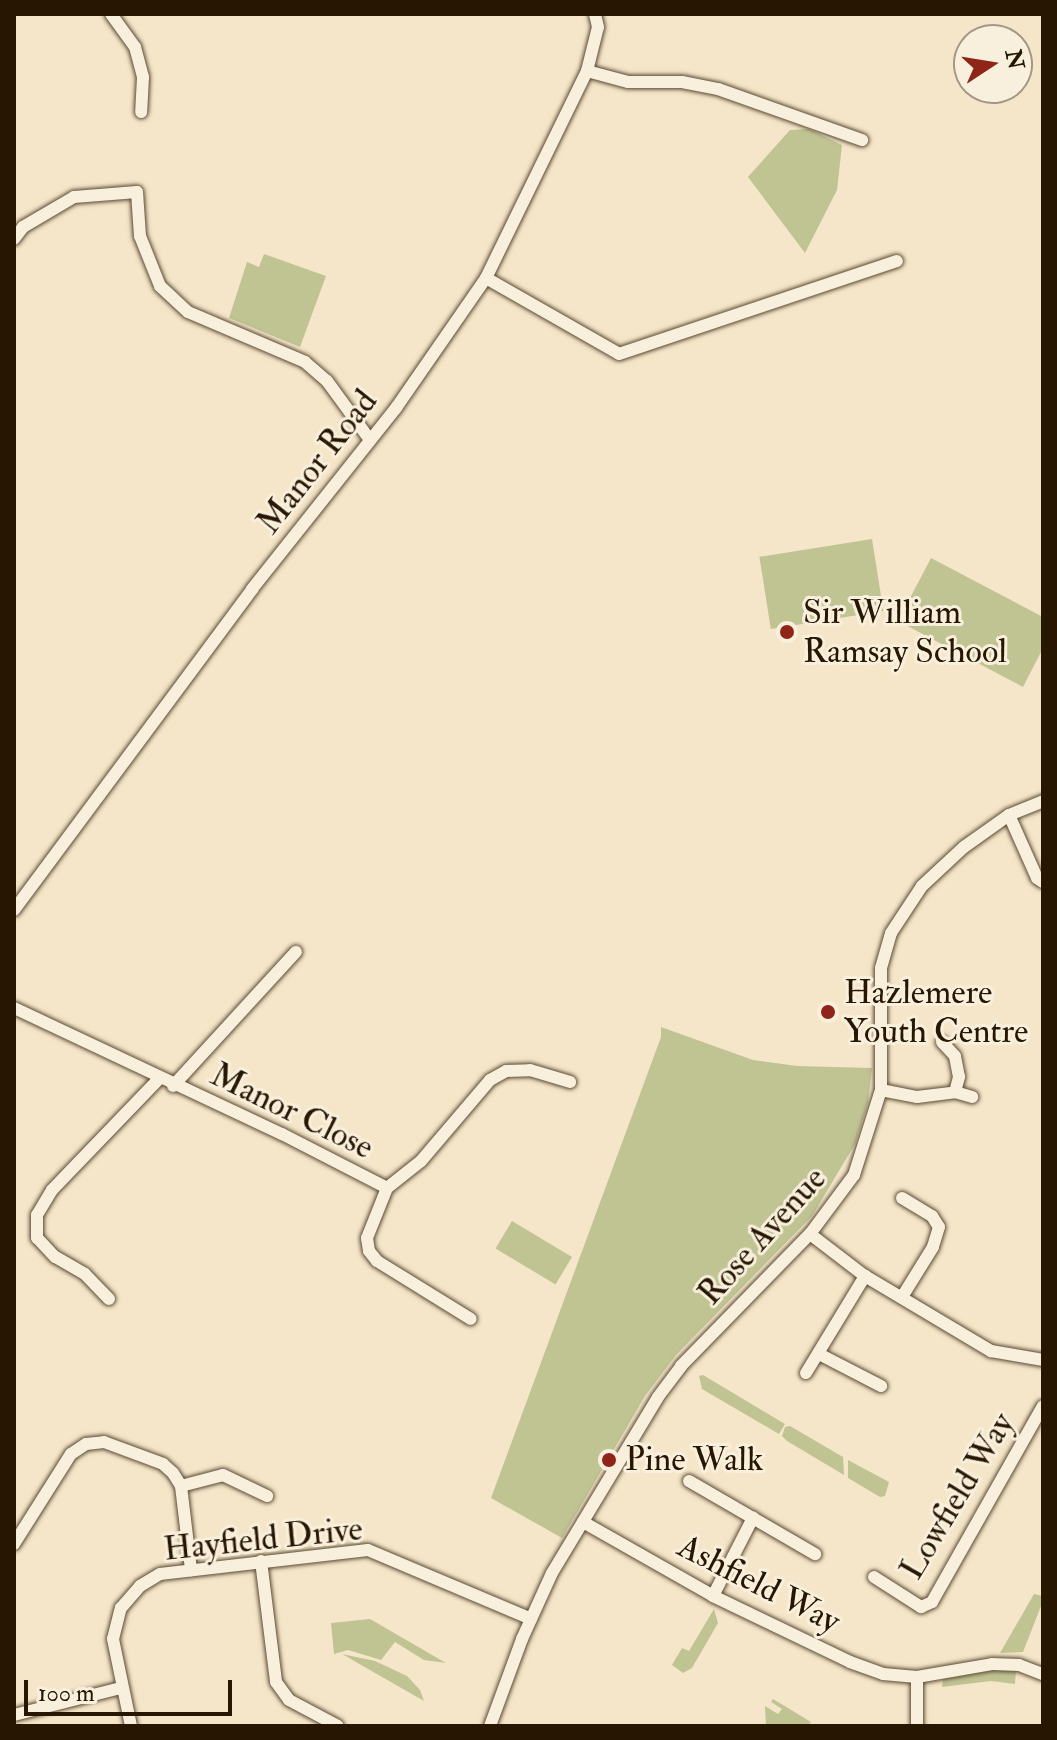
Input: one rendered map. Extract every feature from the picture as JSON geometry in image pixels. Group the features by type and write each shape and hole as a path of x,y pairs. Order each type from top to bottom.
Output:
{"street":[{"path":"111,14 135,47 143,77 141,112"},
{"name":"Manor Road","path":"14,910 252,589 436,354 486,278 587,71 598,27 595,14"},
{"path":"587,71 628,82 682,82 718,89 862,140"},
{"path":"14,239 23,227 74,197 137,192 140,236 160,286 188,312 305,362 327,381 370,440"},
{"path":"486,278 619,354 897,261"},
{"name":"Rose Avenue","path":"490,1726 552,1573 658,1397 681,1366 810,1234 854,1175 881,1090 881,968 891,933 922,886 964,847 1009,815 1043,801"},
{"path":"1009,815 1037,878 1043,882"},
{"name":"Manor Close","path":"173,1086 296,952"},
{"name":"Manor Close","path":"14,1008 173,1086 282,1134 387,1188"},
{"path":"942,1042 955,1056 959,1077 955,1092"},
{"name":"Manor Close","path":"471,1319 377,1261 369,1251 367,1238 387,1188 421,1161 490,1080 506,1071 530,1070 570,1082"},
{"name":"Manor Close","path":"109,1299 85,1274 55,1257 37,1238 37,1215 52,1190 159,1079"},
{"path":"881,1090 917,1097 955,1092 972,1097"},
{"path":"902,1198 932,1216 939,1227 933,1247 902,1297"},
{"path":"810,1234 865,1276 991,1351 1043,1360"},
{"path":"806,1373 865,1276"},
{"path":"819,1354 881,1386"},
{"name":"Lowfield Way","path":"874,1577 921,1607 932,1602 1043,1406"},
{"path":"14,1544 71,1454 86,1444 104,1442 163,1464 181,1486 191,1570"},
{"path":"181,1486 223,1475 267,1496"},
{"path":"689,1481 815,1554"},
{"path":"713,1596 753,1518"},
{"name":"Ashfield Way","path":"583,1522 713,1596 850,1662 883,1674 917,1677 992,1664 1019,1665 1043,1674"},
{"name":"Hayfield Drive","path":"131,1726 113,1639 121,1608 140,1586 160,1574 368,1550 531,1619"},
{"path":"261,1561 276,1682 289,1700 338,1726"},
{"path":"917,1677 917,1726"},
{"path":"14,1715 121,1688"}],"green space":[{"path":"809,129 842,145 837,190 805,253 748,177 790,130"},
{"path":"264,254 326,276 300,347 229,318 247,262 259,267"},
{"path":"872,539 883,611 771,629 759,557"},
{"path":"931,558 1043,617 1043,648 1023,687 898,621"},
{"path":"661,1027 753,1060 797,1066 872,1068 868,1103 855,1144 812,1216 676,1355 645,1396 562,1538 491,1498 661,1037"},
{"path":"512,1221 572,1257 556,1284 496,1248"},
{"path":"703,1375 785,1424 779,1434 702,1389 699,1376"},
{"path":"790,1426 843,1457 844,1475 787,1441 782,1436 785,1427"},
{"path":"848,1460 889,1482 885,1496 880,1497 848,1478"},
{"path":"1034,1594 1043,1596 1043,1601 1023,1652 1000,1653"},
{"path":"714,1609 718,1623 692,1668 683,1673 672,1665 682,1648 689,1651"},
{"path":"370,1619 446,1663 424,1660 395,1642 381,1660 348,1650 334,1654 331,1623"},
{"path":"342,1654 375,1661 407,1676 420,1690 424,1701"},
{"path":"1006,1668 1016,1671 1015,1684 991,1681 942,1687 943,1679"},
{"path":"773,1699 811,1722 808,1726 766,1726 765,1706 778,1714 782,1709 771,1702"}],"place":[{"name":"Sir William Ramsay School","path":"787,632"},
{"name":"Hazlemere Youth Centre","path":"828,1012"},
{"name":"Pine Walk","path":"609,1460"}]}
